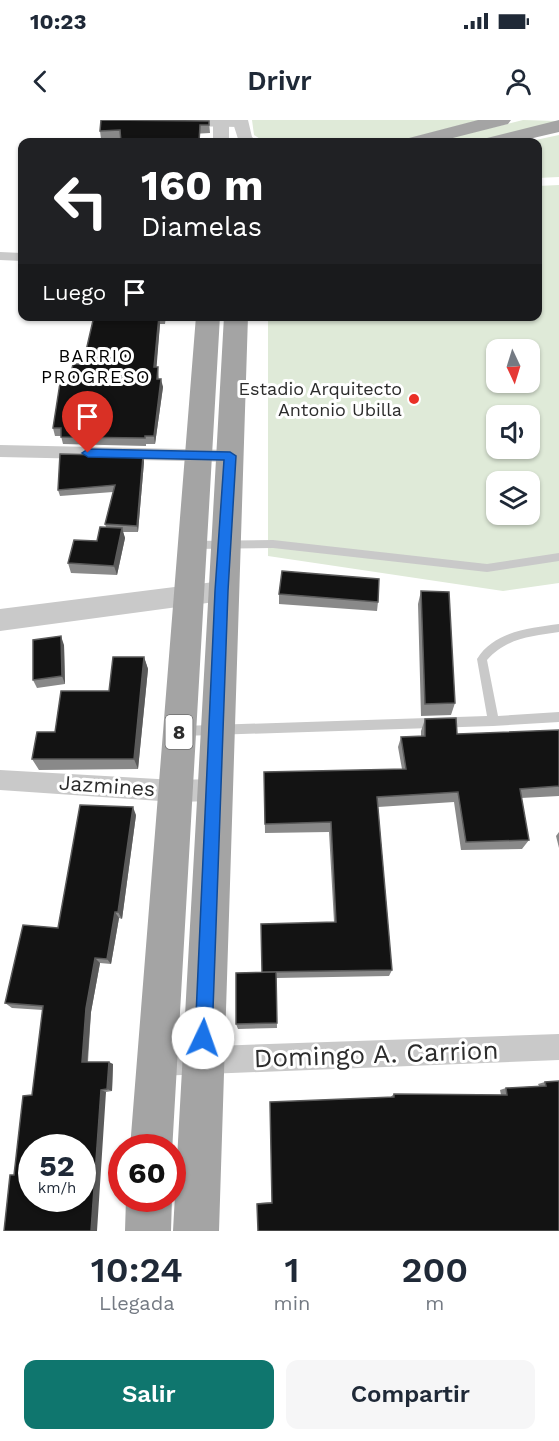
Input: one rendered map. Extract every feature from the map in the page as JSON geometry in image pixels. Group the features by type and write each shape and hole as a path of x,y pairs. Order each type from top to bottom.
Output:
{"main road":[{"path":"431,138 501,120"},
{"path":"510,138 559,126"},
{"name":"8","path":"208,321 214,456"},
{"name":"8","path":"153,1134 179,731 205,593 214,456 235,321"},
{"name":"8","path":"196,1231 217,730 205,593"},
{"path":"148,1231 149,1212"}],"street":[{"path":"221,121 221,138"},
{"path":"165,122 240,122 245,138"},
{"path":"0,256 18,257"},
{"path":"0,450 214,456"},
{"path":"0,621 205,593"},
{"name":"Jazmines","path":"0,780 175,790 215,790"},
{"name":"Domingo A. Carrion","path":"157,1062 559,1047"}],"lane":[{"path":"208,545 273,544 487,568 559,557"},
{"path":"493,721 482,659 491,646 513,635 559,628"},
{"path":"179,731 559,717"}],"green space":[{"path":"252,120 480,120 411,138 259,138 254,135"},
{"path":"523,120 559,121 489,138 449,138"},
{"path":"559,135 559,177 542,178 542,139"},
{"name":"Estadio Arquitecto Antonio Ubilla","path":"559,185 559,583 503,591 268,556 268,321 542,321 542,186"}],"building":[{"path":"101,120 209,121 209,125 200,125 199,138 121,138 120,130 100,131"},
{"path":"93,321 159,321 154,367 158,367 157,379 161,379 154,436 145,436 145,438 61,437 61,428 53,428 60,383 69,383 73,364 83,364"},
{"path":"60,454 143,456 137,526 105,524 115,485 58,490"},
{"path":"100,527 122,528 114,566 68,563 74,540 97,541"},
{"path":"282,571 379,579 378,602 279,594"},
{"path":"421,591 449,592 455,703 425,704"},
{"path":"61,636 62,676 33,680 33,640"},
{"path":"113,657 144,657 134,759 32,759 37,732 55,732 61,691 109,691"},
{"path":"456,718 457,734 559,730 559,786 520,789 529,840 466,842 458,792 377,797 392,970 262,972 261,924 336,922 331,822 265,824 264,772 406,769 401,737 425,736 425,719"},
{"path":"80,805 133,807 118,912 115,912 107,959 95,958 86,1008 82,1062 109,1062 107,1089 101,1090 96,1160 96,1134 19,1134 23,1096 32,1095 43,1006 5,1003 23,925 58,928"},
{"path":"276,972 277,1023 236,1024 236,973"},
{"path":"559,1081 559,1231 258,1231 257,1204 272,1203 270,1102 394,1097 394,1094 507,1095 506,1088 546,1086 545,1082"},
{"path":"18,1140 18,1212 92,1212 91,1231 4,1231 10,1175 14,1175"}],"place":[{"name":"Estadio Arquitecto Antonio Ubilla","path":"414,399"}],"district":[{"name":"BARRIO PROGRESO","path":"96,366"}],"route":[{"path":"88,453 230,456 203,1038"}]}
